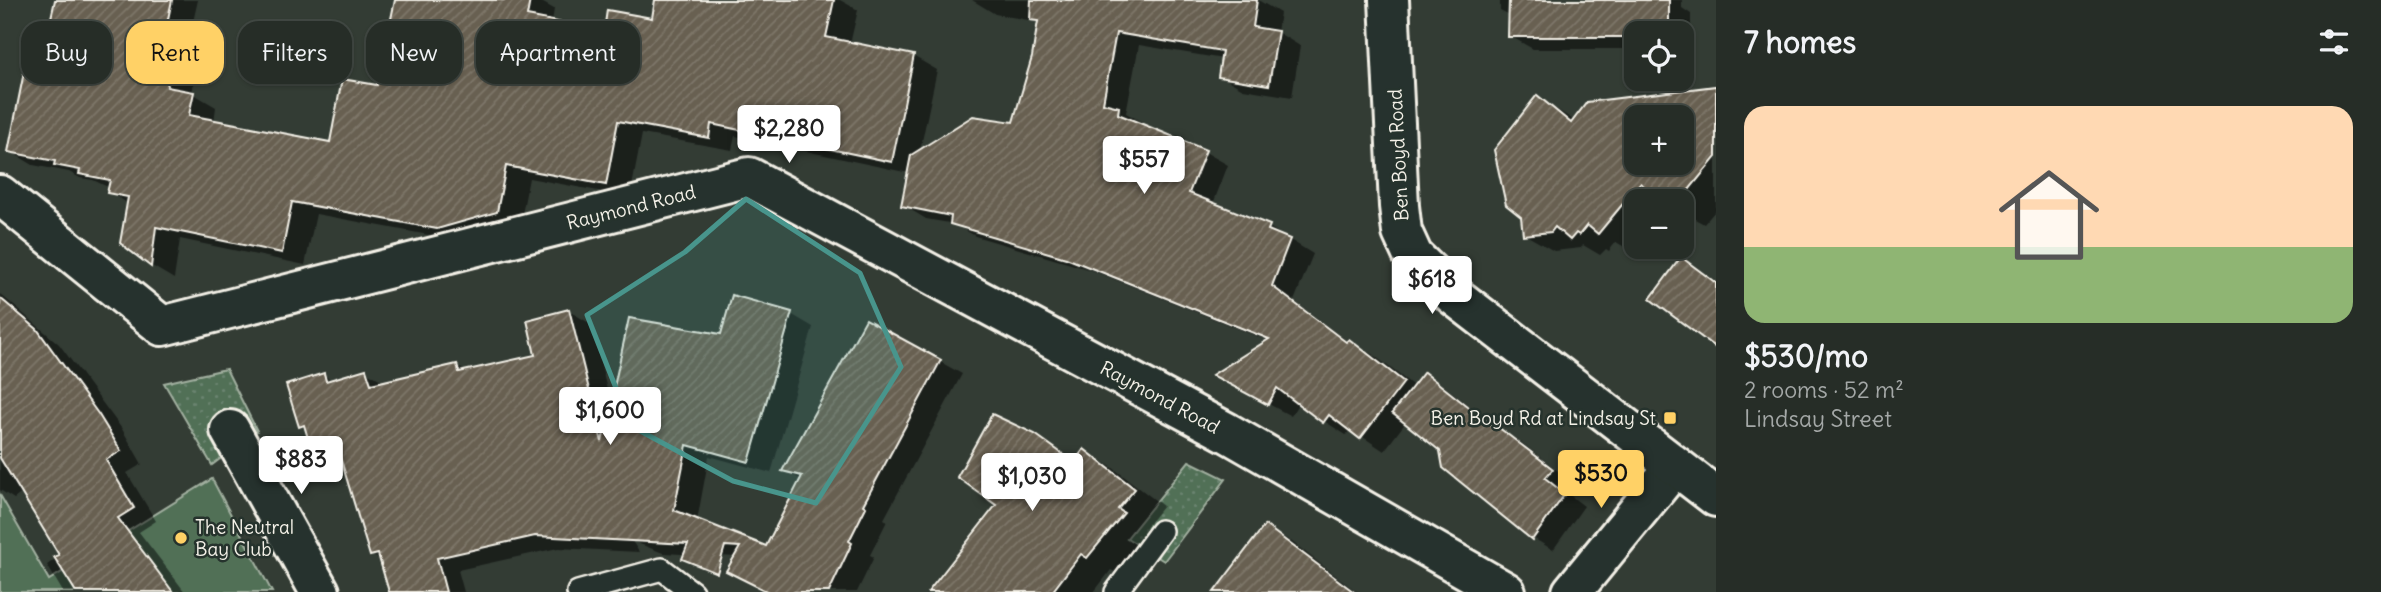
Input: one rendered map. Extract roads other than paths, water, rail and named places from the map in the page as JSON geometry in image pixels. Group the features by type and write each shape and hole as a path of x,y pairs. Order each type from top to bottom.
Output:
{"street":[{"name":"Ben Boyd Road","path":"1389,0 1399,206 1402,232 1413,256 1453,295 1716,497"},
{"name":"Raymond Road","path":"0,195 162,326 749,177 1228,433 1506,592"},
{"path":"230,430 320,592"},
{"path":"1573,592 1675,466"}],"lane":[{"path":"1116,592 1161,531"},
{"path":"578,592 662,569 692,592"}],"place":[{"name":"Ben Boyd Rd at Lindsay St","path":"1670,418"},
{"name":"The Neutral Bay Club","path":"181,538"}]}
